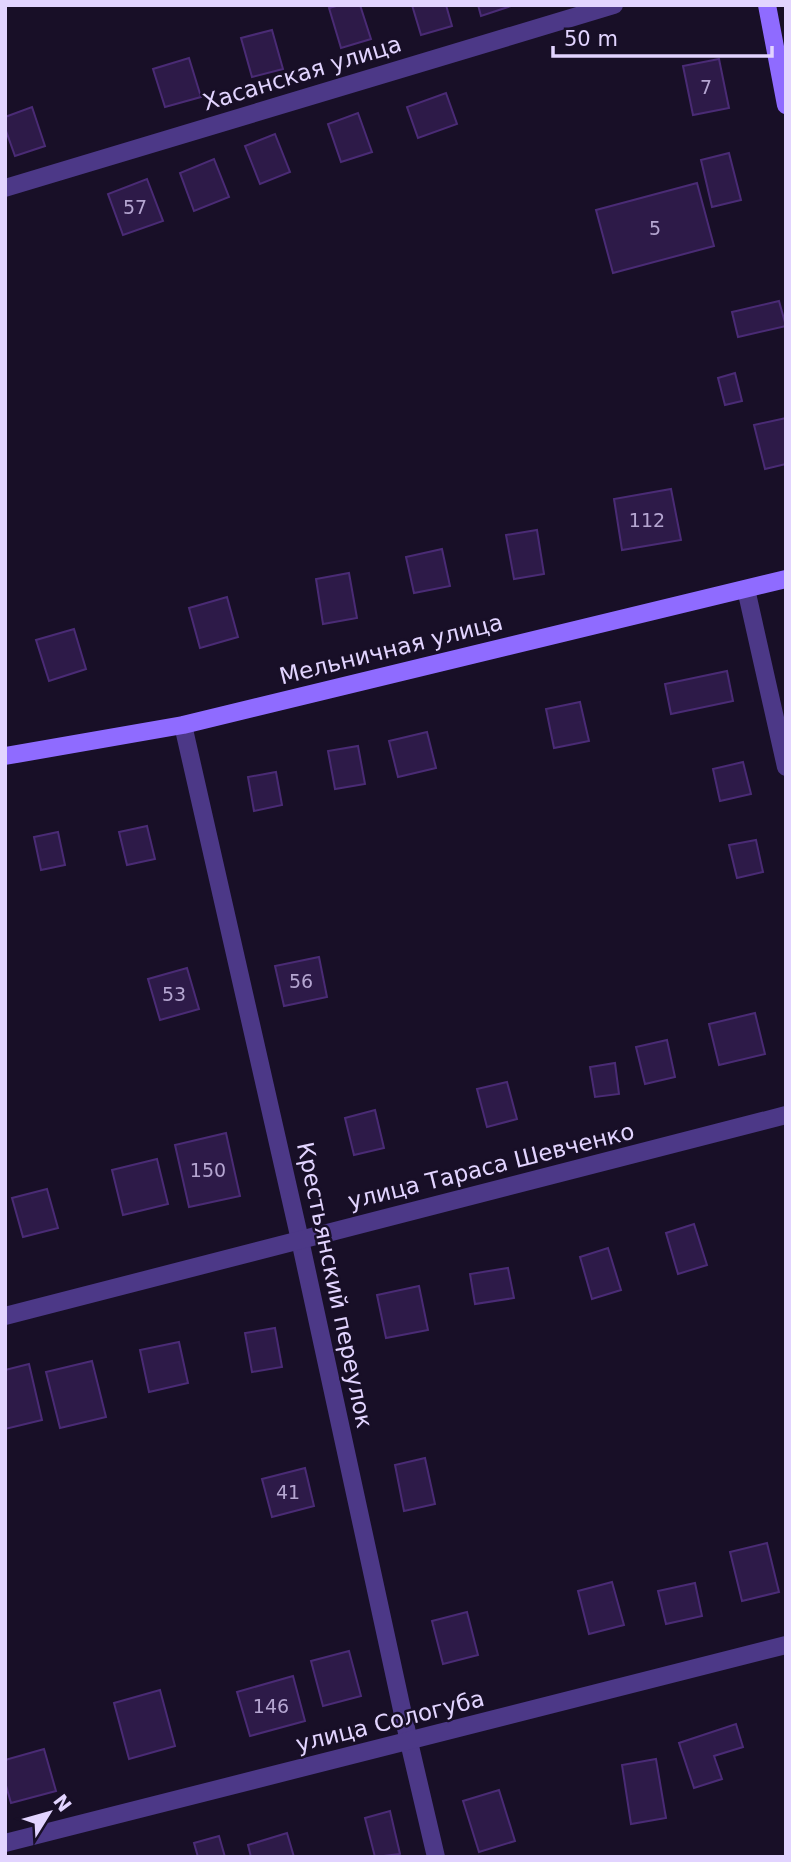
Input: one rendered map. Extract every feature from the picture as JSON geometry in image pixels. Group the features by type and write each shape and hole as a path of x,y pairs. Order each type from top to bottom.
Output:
{"main road":[{"path":"767,5 786,105"},
{"name":"Мельничная улица","path":"5,756 183,725 786,579"}],"street":[{"name":"Хасанская улица","path":"5,188 614,5"},
{"path":"746,589 786,767"},
{"name":"Крестьянский переулок","path":"183,725 436,1857"},
{"name":"улица Тараса Шевченко","path":"5,1316 786,1115"},
{"name":"улица Сологуба","path":"5,1843 786,1646"}],"building":[{"path":"360,5 371,39 341,48 329,8"},
{"path":"412,5 446,5 452,26 421,35"},
{"path":"478,5 511,5 511,6 481,16"},
{"path":"272,30 283,69 252,77 241,38"},
{"path":"189,58 201,97 165,107 153,69"},
{"path":"719,59 729,108 693,115 683,66"},
{"path":"446,93 457,124 418,138 407,107"},
{"path":"32,107 45,146 15,156 5,128 5,117"},
{"path":"358,113 372,152 341,162 328,124"},
{"path":"275,134 290,172 260,184 245,146"},
{"path":"729,153 741,200 712,207 701,160"},
{"path":"214,159 229,197 194,211 180,173"},
{"path":"147,179 163,221 123,235 108,194"},
{"path":"697,183 714,246 613,273 596,210"},
{"path":"779,301 786,326 738,337 732,312"},
{"path":"735,373 742,401 725,405 718,378"},
{"path":"786,418 786,464 765,469 754,425"},
{"path":"671,489 681,540 622,550 614,499"},
{"path":"537,530 544,574 514,579 506,535"},
{"path":"442,549 450,586 414,593 406,557"},
{"path":"349,573 357,618 323,624 316,579"},
{"path":"227,597 238,637 200,648 189,608"},
{"path":"74,629 86,669 49,681 36,640"},
{"path":"727,671 733,701 671,714 665,684"},
{"path":"580,702 589,741 554,748 546,709"},
{"path":"427,732 436,768 398,777 389,741"},
{"path":"358,746 365,784 335,789 328,751"},
{"path":"743,762 751,794 720,801 713,769"},
{"path":"276,772 282,805 254,811 248,777"},
{"path":"147,826 155,859 127,865 119,832"},
{"path":"58,832 65,865 41,870 34,837"},
{"path":"756,840 763,872 737,878 729,845"},
{"path":"319,957 327,997 284,1006 275,966"},
{"path":"187,968 199,1009 160,1020 148,979"},
{"path":"755,1013 765,1054 719,1065 709,1024"},
{"path":"667,1040 675,1077 645,1084 636,1047"},
{"path":"615,1063 619,1094 595,1097 590,1067"},
{"path":"507,1082 517,1119 487,1127 477,1089"},
{"path":"375,1110 384,1148 354,1155 345,1118"},
{"path":"226,1133 240,1196 189,1207 175,1145"},
{"path":"157,1159 168,1204 123,1215 112,1170"},
{"path":"47,1189 58,1228 23,1237 12,1198"},
{"path":"694,1224 707,1265 678,1274 666,1233"},
{"path":"608,1248 621,1290 592,1299 580,1257"},
{"path":"508,1268 514,1298 475,1304 470,1274"},
{"path":"419,1286 428,1330 386,1338 377,1295"},
{"path":"275,1328 282,1367 252,1372 245,1333"},
{"path":"179,1342 188,1383 149,1392 140,1350"},
{"path":"92,1361 106,1417 60,1428 46,1372"},
{"path":"29,1364 42,1420 5,1429 5,1370"},
{"path":"425,1458 435,1504 404,1511 395,1465"},
{"path":"305,1468 314,1506 272,1517 262,1479"},
{"path":"767,1543 779,1592 742,1601 730,1552"},
{"path":"612,1582 624,1625 589,1634 578,1591"},
{"path":"695,1583 702,1616 666,1624 658,1591"},
{"path":"467,1612 478,1655 443,1664 432,1621"},
{"path":"349,1651 361,1696 323,1706 311,1661"},
{"path":"293,1676 305,1721 250,1736 237,1692"},
{"path":"160,1690 175,1746 129,1759 114,1703"},
{"path":"736,1724 743,1747 714,1756 722,1779 694,1788 679,1743"},
{"path":"44,1749 56,1791 11,1803 5,1782 5,1760"},
{"path":"656,1759 666,1818 631,1824 622,1765"},
{"path":"499,1790 515,1841 479,1852 463,1801"},
{"path":"390,1811 400,1854 375,1857 365,1818"},
{"path":"287,1833 294,1857 251,1857 248,1845"},
{"path":"219,1836 225,1857 198,1857 194,1843"}]}
